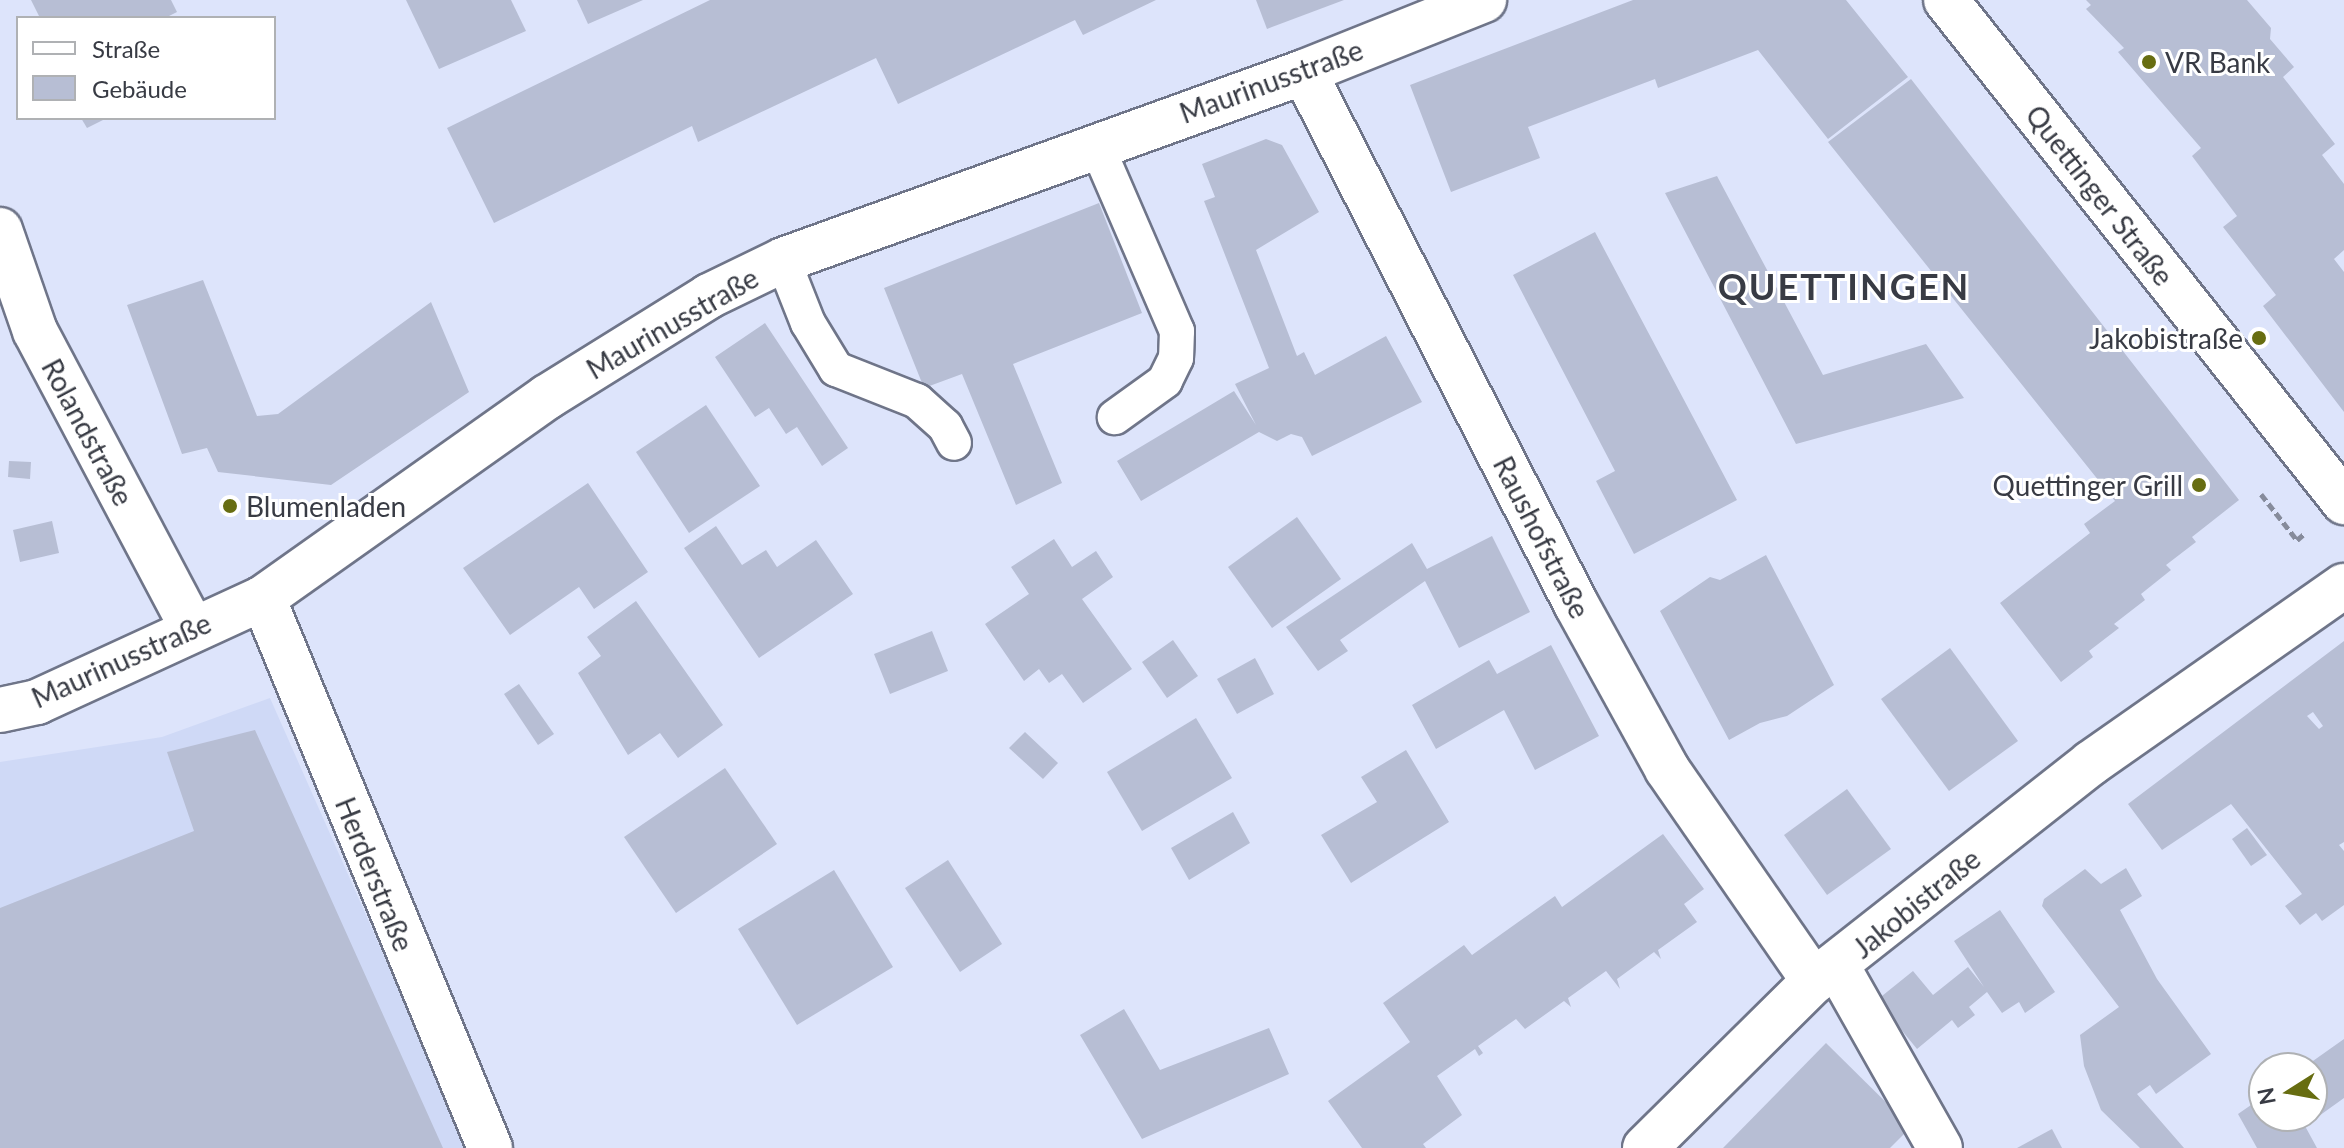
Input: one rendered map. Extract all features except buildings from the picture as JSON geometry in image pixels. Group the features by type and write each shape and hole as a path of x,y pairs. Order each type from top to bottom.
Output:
{"street":[{"name":"Maurinusstraße","path":"0,710 37,702 192,627 263,598 547,397 709,296 783,260 934,209 1096,144 1304,72 1484,0"},
{"name":"Quettinger Straße","path":"1946,0 2344,502"},
{"name":"Raushofstraße","path":"1304,72 1576,604 1667,769 1825,973"},
{"name":"Rolandstraße","path":"0,230 35,331 192,627"},
{"name":"Jakobistraße","path":"1645,1148 1825,973 2091,763 2344,586"},
{"name":"Herderstraße","path":"263,598 490,1148"},
{"name":"Jakobistraße","path":"1825,973 1940,1148"}],"lane":[{"path":"1096,144 1177,331 1176,358 1165,381 1115,417"},
{"path":"783,260 808,323 836,369 917,401 945,426 954,443"}],"shaded area":[{"path":"270,698 469,1148 0,1148 0,762 162,737"}],"place":[{"name":"VR Bank","path":"2149,62"},
{"name":"Jakobistraße","path":"2259,338"},
{"name":"Quettinger Grill","path":"2199,485"},
{"name":"Blumenladen","path":"230,506"}],"district":[{"name":"QUETTINGEN","path":"1844,287"}]}
